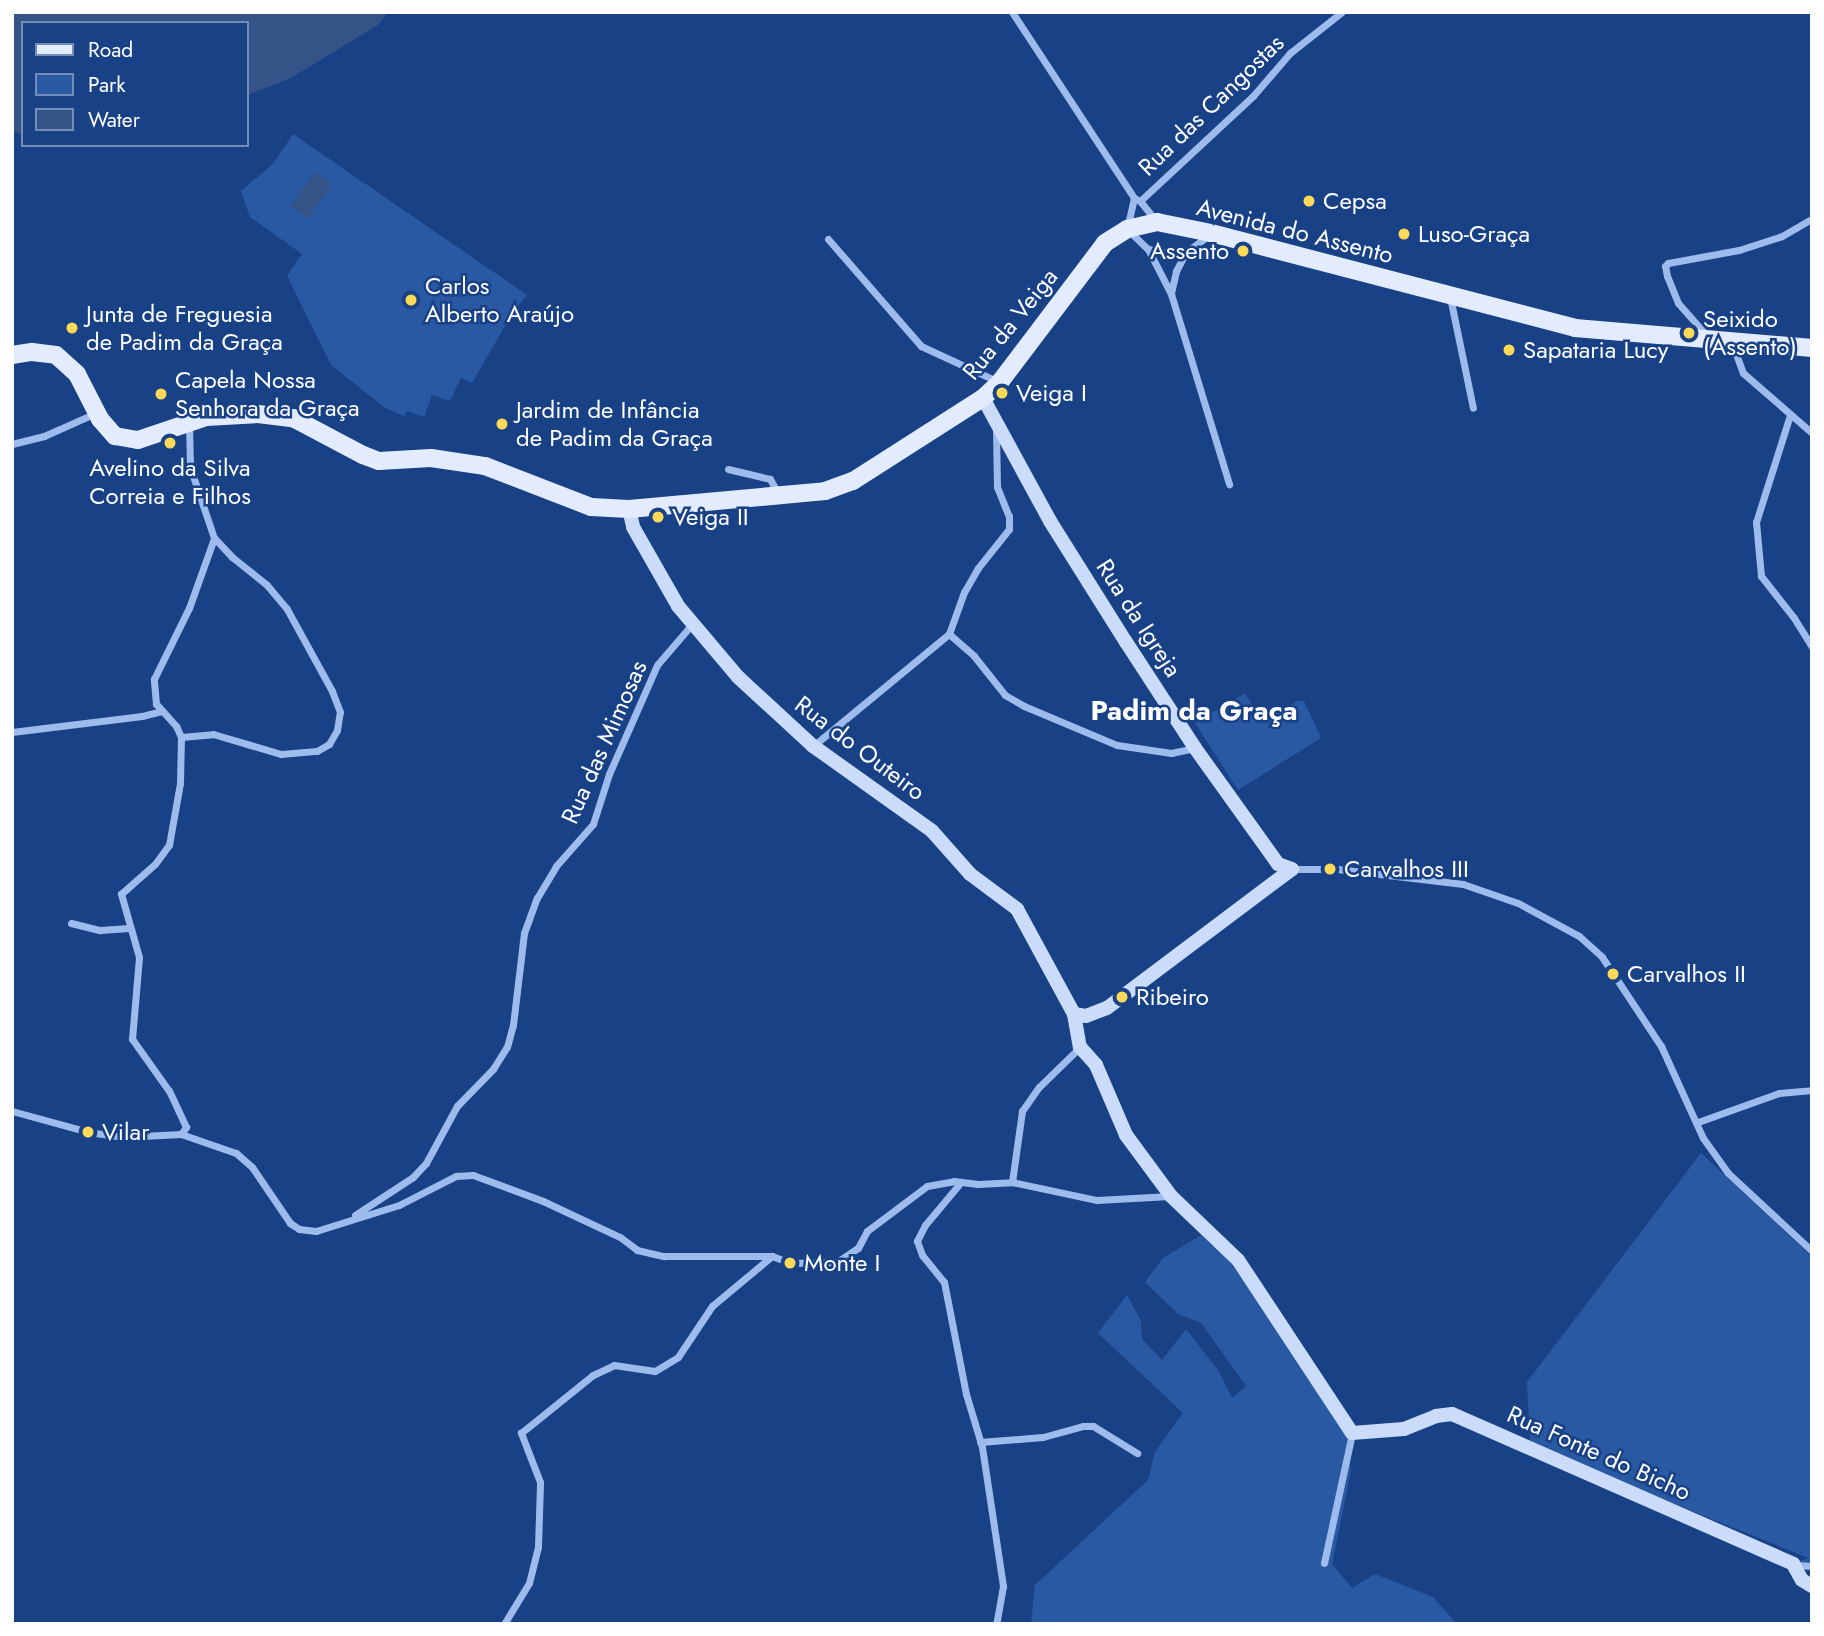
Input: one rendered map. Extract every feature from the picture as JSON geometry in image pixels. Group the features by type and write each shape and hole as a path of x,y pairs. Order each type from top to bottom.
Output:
{"main road":[{"name":"Rua da Veiga","path":"12,355 33,352 56,355 77,374 97,413 115,436 138,440 189,423 232,415 293,418 363,456 379,461 431,458 485,466 591,507 629,509 825,491 853,481 984,398 1000,382 1105,243 1127,229 1157,222"},
{"name":"Avenida do Assento","path":"1157,222 1211,233 1575,328 1812,348"}],"street":[{"path":"1012,12 1137,200 1157,222"},
{"name":"Rua das Cangostas","path":"1137,200 1253,96 1290,53 1342,12"},
{"path":"1137,200 1127,229 1148,249 1171,294 1229,484"},
{"path":"1812,219 1782,236 1739,250 1674,261 1665,266 1678,303 1710,341 1735,354 1743,373 1812,433"},
{"path":"1171,294 1176,271 1186,252 1211,233"},
{"path":"828,239 921,346 1000,382"},
{"path":"1148,249 1171,254 1186,252"},
{"path":"1449,296 1473,408"},
{"name":"Rua da Igreja","path":"984,398 1050,521 1195,748 1278,864 1292,869"},
{"path":"12,444 44,436 97,413"},
{"path":"1790,415 1756,522 1761,576 1812,647"},
{"path":"813,746 949,634 964,592 978,568 1009,529 1009,516 997,487 996,421"},
{"path":"181,737 213,734 281,754 317,751 329,744 337,730 340,712 332,691 287,609 267,585 232,558 214,538 190,467 189,423"},
{"path":"728,469 770,479 779,495"},
{"name":"Rua do Outeiro","path":"629,509 633,527 678,607 738,677 813,746 932,831 970,874 1012,904 1027,925 1074,1014 1080,1047"},
{"path":"181,1134 186,1127 169,1091 132,1039 139,957 121,894 155,864 169,845 180,783 181,737 176,726 156,704 154,679 189,608 214,538"},
{"name":"Rua das Mimosas","path":"346,1221 413,1177 426,1163 457,1106 469,1090 493,1069 507,1047 513,1025 524,933 537,898 556,866 593,824 609,774 657,665 693,623"},
{"path":"949,634 974,656 1005,695 1024,706 1117,745 1171,753 1195,748"},
{"path":"12,732 142,716 162,711"},
{"path":"1074,1014 1086,1016 1107,1008 1292,869 1338,869 1463,884 1518,903 1579,936 1602,957 1661,1046 1703,1138 1728,1173 1812,1251"},
{"path":"71,923 108,930 129,928"},
{"path":"1012,1182 1022,1111 1039,1087 1080,1047 1096,1065 1126,1135 1171,1196 1238,1260 1352,1433 1324,1563"},
{"path":"1698,1122 1779,1093 1812,1090"},
{"path":"12,1111 88,1132 123,1137 181,1134 236,1153 252,1167 290,1223 299,1229 316,1231 399,1205 456,1176 473,1175 543,1201 620,1237 637,1250 664,1255 772,1256 790,1263 837,1262 858,1248 867,1231 927,1186 961,1182 1012,1182 1097,1200 1171,1196"},
{"path":"961,1182 925,1226 917,1241 922,1255 944,1282 966,1394 980,1442 1003,1586 996,1624"},
{"path":"504,1624 529,1583 538,1547 540,1482 521,1433 593,1375 614,1365 655,1371 678,1357 712,1306 772,1256"},
{"name":"Rua Fonte do Bicho","path":"1352,1433 1404,1429 1436,1416 1452,1414 1793,1564 1802,1580 1812,1586"},
{"path":"980,1442 1044,1437 1083,1426 1093,1426 1137,1453"},
{"path":"1793,1564 1812,1566"}],"green space":[{"name":"Carlos Alberto Araújo","path":"293,134 527,295 513,312 472,383 461,378 450,401 432,395 424,417 407,411 404,416 385,408 331,365 287,276 302,254 250,217 241,191 273,164"},
{"path":"1245,693 1263,722 1297,701 1304,701 1321,738 1238,790 1195,723"},
{"path":"1701,1153 1812,1257 1812,1566 1793,1564 1808,1558 1530,1445 1527,1382"},
{"path":"1201,1235 1228,1260 1261,1303 1347,1432 1351,1471 1332,1564 1352,1588 1375,1574 1433,1597 1457,1624 1031,1624 1035,1585 1148,1480 1155,1452 1183,1413 1098,1333 1127,1295 1141,1321 1142,1339 1162,1360 1186,1329 1218,1370 1232,1398 1246,1386 1201,1323 1178,1314 1145,1282 1163,1258"}],"water":[{"path":"12,12 388,12 378,25 291,78 248,95 248,21 21,21 21,134 12,131"},
{"path":"315,172 332,184 308,218 291,206"}],"place":[{"name":"Cepsa","path":"1309,201"},
{"name":"Luso-Graça","path":"1404,234"},
{"name":"Assento","path":"1243,251"},
{"name":"Carlos Alberto Araújo","path":"411,300"},
{"name":"Junta de Freguesia de Padim da Graça","path":"72,328"},
{"name":"Seixido (Assento)","path":"1689,333"},
{"name":"Sapataria Lucy","path":"1509,350"},
{"name":"Veiga I","path":"1002,393"},
{"name":"Capela Nossa Senhora da Graça","path":"161,394"},
{"name":"Jardim de Infância de Padim da Graça","path":"502,424"},
{"name":"Avelino da Silva Correia e Filhos","path":"170,443"},
{"name":"Veiga II","path":"658,517"},
{"name":"Carvalhos III","path":"1330,869"},
{"name":"Carvalhos II","path":"1613,974"},
{"name":"Ribeiro","path":"1122,997"},
{"name":"Vilar","path":"88,1132"},
{"name":"Monte I","path":"790,1263"}],"district":[{"name":"Padim da Graça","path":"1194,711"}]}
